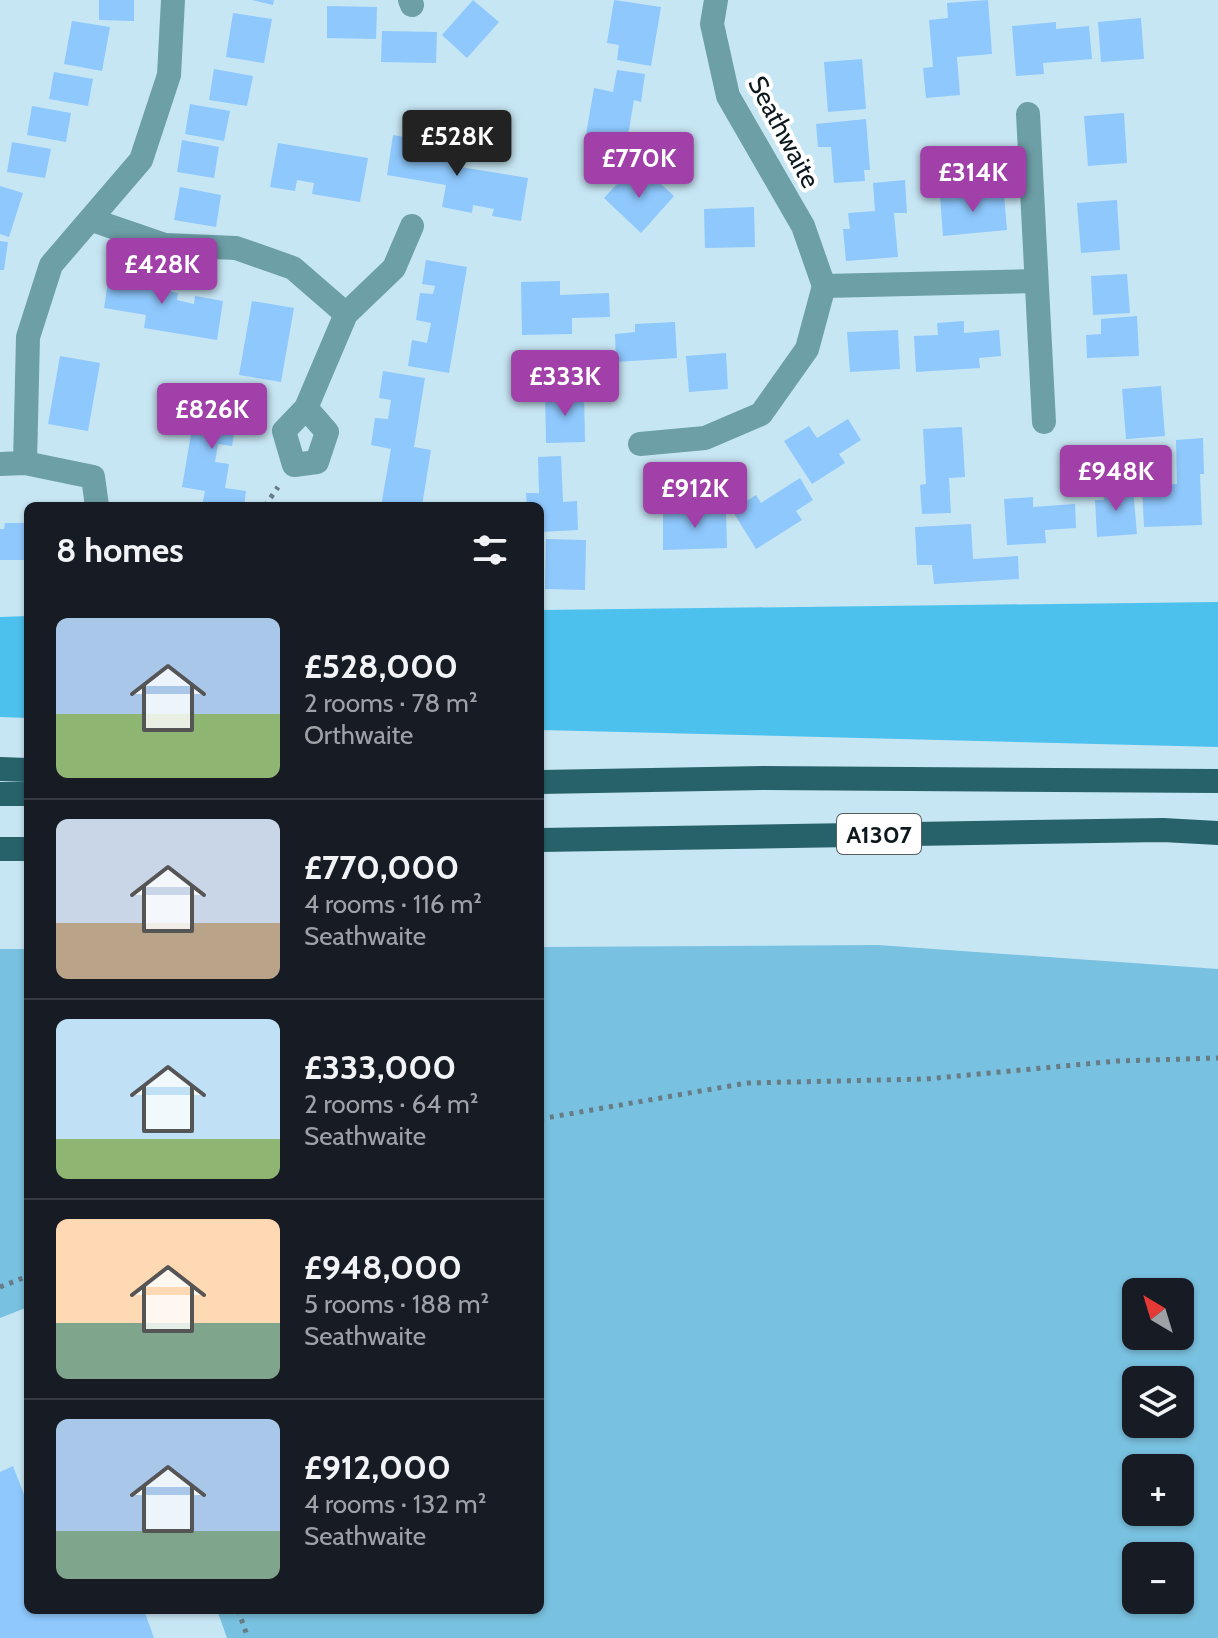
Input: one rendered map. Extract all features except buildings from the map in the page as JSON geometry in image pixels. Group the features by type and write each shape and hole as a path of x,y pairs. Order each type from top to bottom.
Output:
{"main road":[{"path":"0,769 24,770"},
{"name":"A1307","path":"544,782 763,778 1218,781"},
{"path":"0,794 24,794"},
{"name":"A1307","path":"544,840 1163,830 1218,833"},
{"path":"0,849 24,849"}],"street":[{"path":"25,463 28,337 51,265 141,160 169,75 173,0"},
{"name":"Seathwaite","path":"716,0 712,24 728,96 803,226 824,286"},
{"path":"1028,114 1044,422"},
{"path":"92,220 165,245 236,248 293,268 346,314"},
{"path":"306,408 346,314 394,268 412,226"},
{"path":"640,444 705,438 761,414 807,349 824,286 1036,281"},
{"path":"0,464 25,463 93,477 96,502"}],"path":[{"path":"544,1118 747,1083 926,1079 1117,1061 1218,1058"},
{"path":"0,1287 24,1278"},
{"path":"239,1614 248,1638"}],"shaded area":[{"path":"1218,602 1218,747 544,730 544,610"},
{"path":"24,616 24,718 0,717 0,617"},
{"path":"878,945 1218,969 1218,1638 227,1638 218,1614 544,1614 544,947"},
{"path":"0,949 24,949 24,1309 0,1318"}]}
